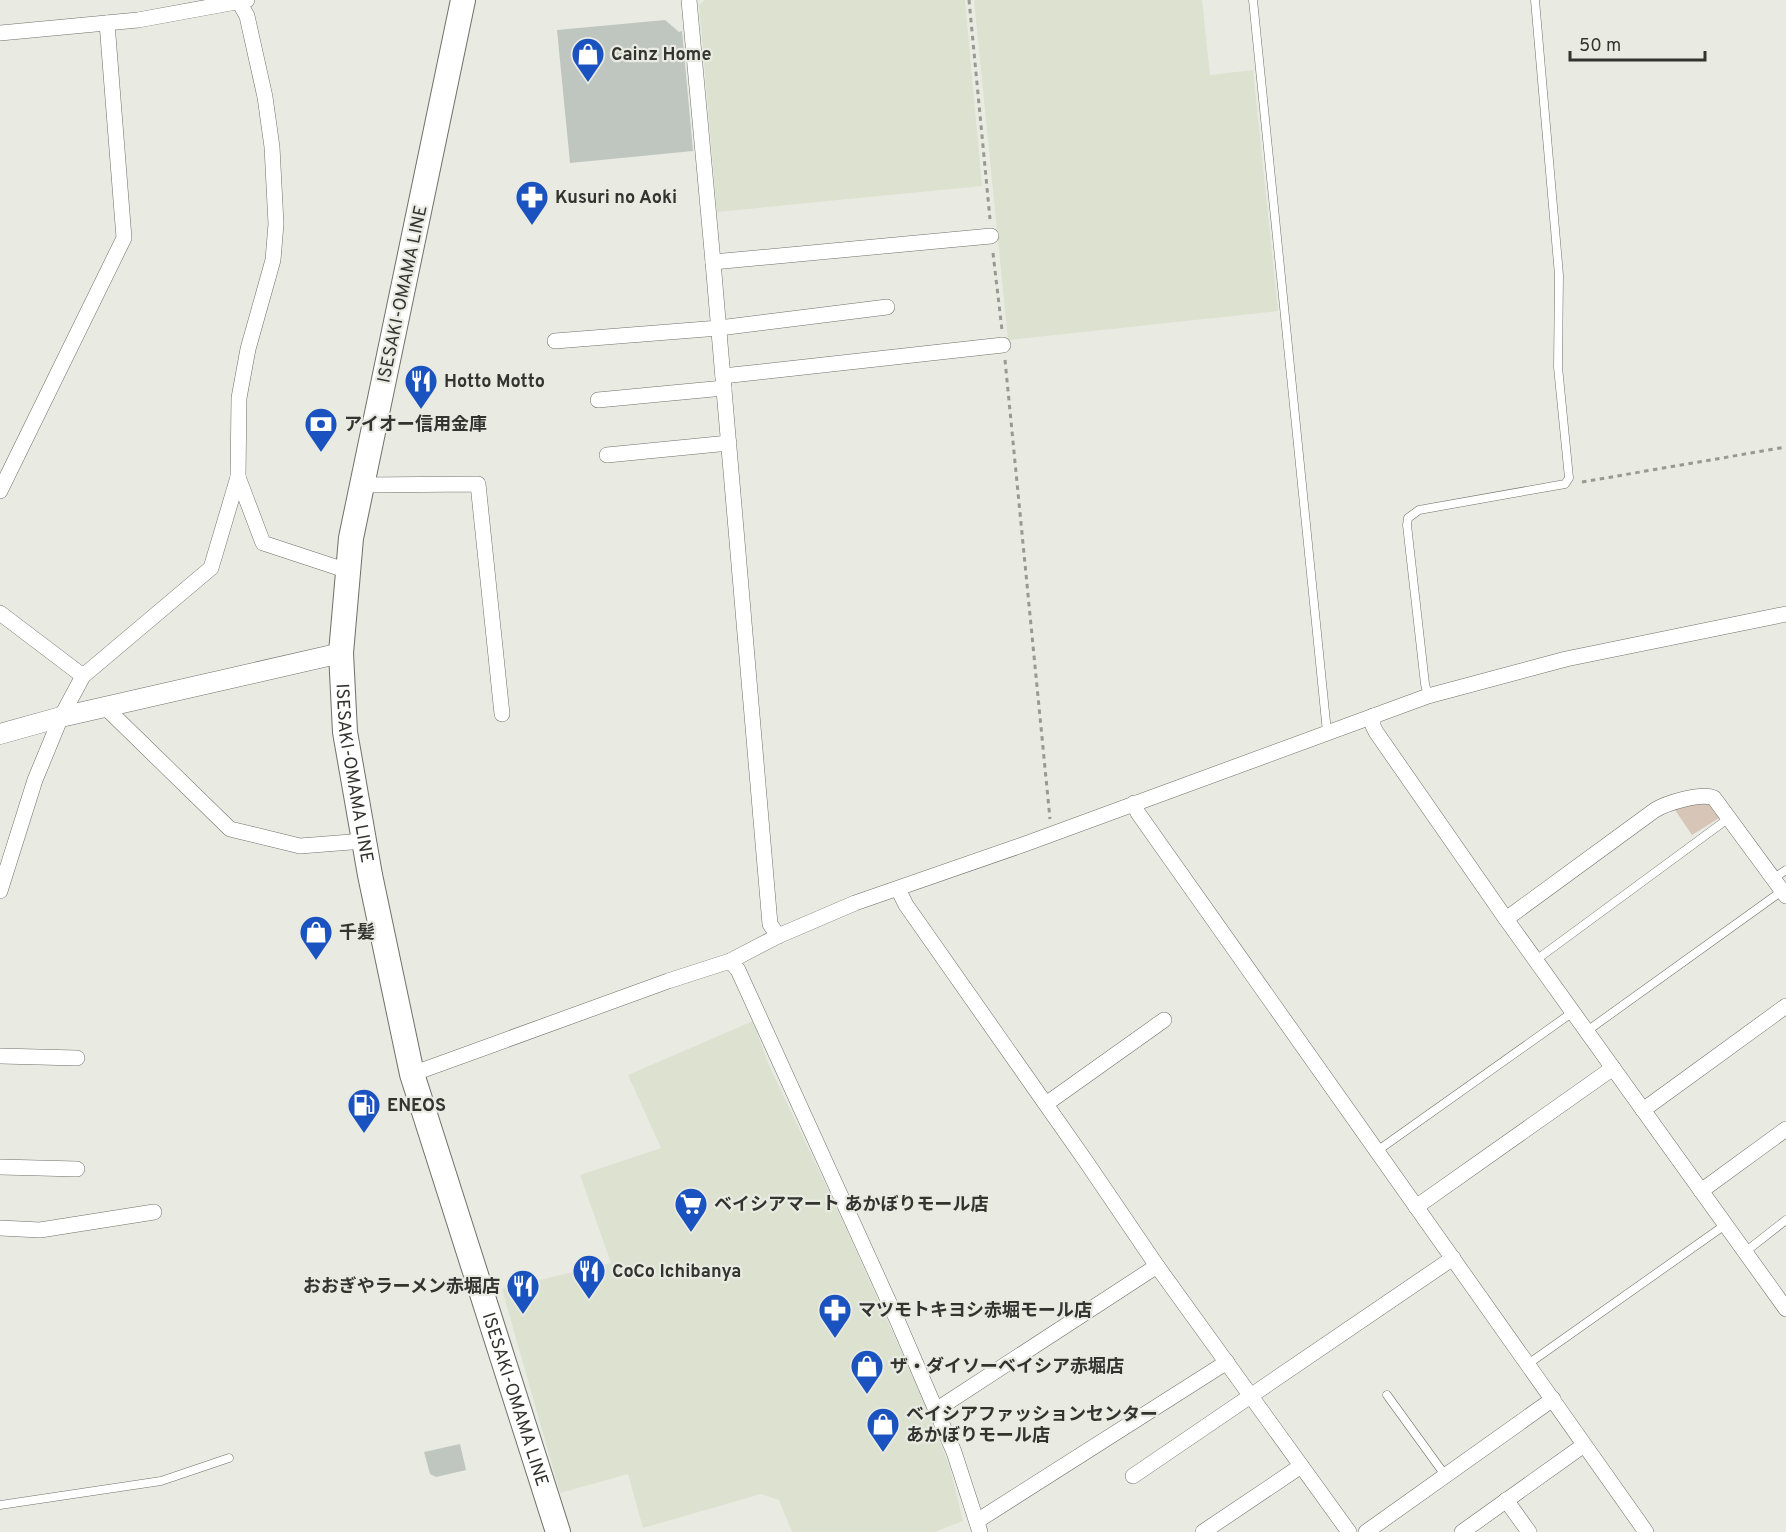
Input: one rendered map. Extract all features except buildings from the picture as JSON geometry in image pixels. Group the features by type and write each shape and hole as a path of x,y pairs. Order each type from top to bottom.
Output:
{"main road":[{"name":"ISESAKI-OMAMA LINE","path":"463,0 351,538 341,653 345,732 364,841 412,1074 558,1532"}],"street":[{"path":"0,33 138,20 243,0 265,97 272,147 276,224 273,260 248,349 239,398 238,477 211,568 83,676 61,717 35,780 0,891"},
{"path":"689,0 770,924 778,936"},
{"path":"0,491 124,238 107,23"},
{"path":"713,262 991,236"},
{"path":"555,341 719,328 887,307"},
{"path":"598,400 1003,345"},
{"path":"607,455 729,443"},
{"path":"238,477 263,543 348,571"},
{"path":"362,485 478,484 502,714"},
{"path":"0,613 83,676"},
{"path":"412,1074 668,981 730,961 778,936 855,903 1428,696 1566,659 1786,614"},
{"path":"0,734 61,717 341,653"},
{"path":"105,707 230,829 300,846 364,841"},
{"path":"1373,716 1373,726 1376,732 1506,919 1725,1225 1783,1300"},
{"path":"1506,919 1663,805 1704,795 1710,796 1782,884"},
{"path":"1134,803 1138,813 1646,1532"},
{"path":"898,889 906,904 1157,1266 1349,1532"},
{"path":"730,961 742,981 898,1322 954,1452 978,1527 1227,1362"},
{"path":"1643,1110 1786,1006"},
{"path":"1046,1104 1164,1020"},
{"path":"0,1056 77,1058"},
{"path":"1416,1207 1613,1068"},
{"path":"1701,1191 1786,1129"},
{"path":"0,1167 77,1169"},
{"path":"0,1228 40,1230 154,1212"},
{"path":"1133,1476 1453,1258"},
{"path":"936,1410 1157,1266"},
{"path":"1366,1532 1552,1400"},
{"path":"1462,1532 1584,1445"},
{"path":"1203,1532 1301,1466"},
{"path":"1506,1500 1529,1532"}],"lane":[{"path":"1253,0 1327,732"},
{"path":"1428,696 1408,518 1419,510 1565,484 1569,478 1558,367 1559,275 1535,0"},
{"path":"1536,960 1729,818"},
{"path":"1587,1031 1782,884"},
{"path":"1377,1151 1573,1012"},
{"path":"1745,1252 1786,1220"},
{"path":"1528,1364 1725,1225"},
{"path":"1387,1395 1445,1475"},
{"path":"0,1505 161,1481 229,1458"}],"path":[{"path":"969,0 1051,833"},
{"path":"1565,484 1786,447"}],"shaded area":[{"path":"705,0 965,0 982,186 717,212 699,5"},
{"path":"974,0 1202,0 1210,75 1253,70 1278,311 1008,340"},
{"path":"1708,799 1719,810 1719,818 1692,835 1675,810"},
{"path":"753,1021 768,1063 839,1213 928,1411 950,1468 963,1521 934,1532 792,1532 779,1500 761,1494 643,1528 628,1474 560,1493 502,1289 611,1263 580,1175 661,1148 628,1075"}],"place":[{"name":"Cainz Home","path":"588,83"},
{"name":"Kusuri no Aoki","path":"532,226"},
{"name":"Hotto Motto","path":"421,410"},
{"name":"アイオー信用金庫","path":"321,453"},
{"name":"千髪","path":"316,961"},
{"name":"ENEOS","path":"364,1134"},
{"name":"ベイシアマート あかぼりモール店","path":"691,1233"},
{"name":"CoCo Ichibanya","path":"589,1300"},
{"name":"おおぎやラーメン赤堀店","path":"523,1315"},
{"name":"マツモトキヨシ赤堀モール店","path":"835,1339"},
{"name":"ザ・ダイソーベイシア赤堀店","path":"867,1395"},
{"name":"ベイシアファッションセンター あかぼりモール店","path":"883,1453"}]}
